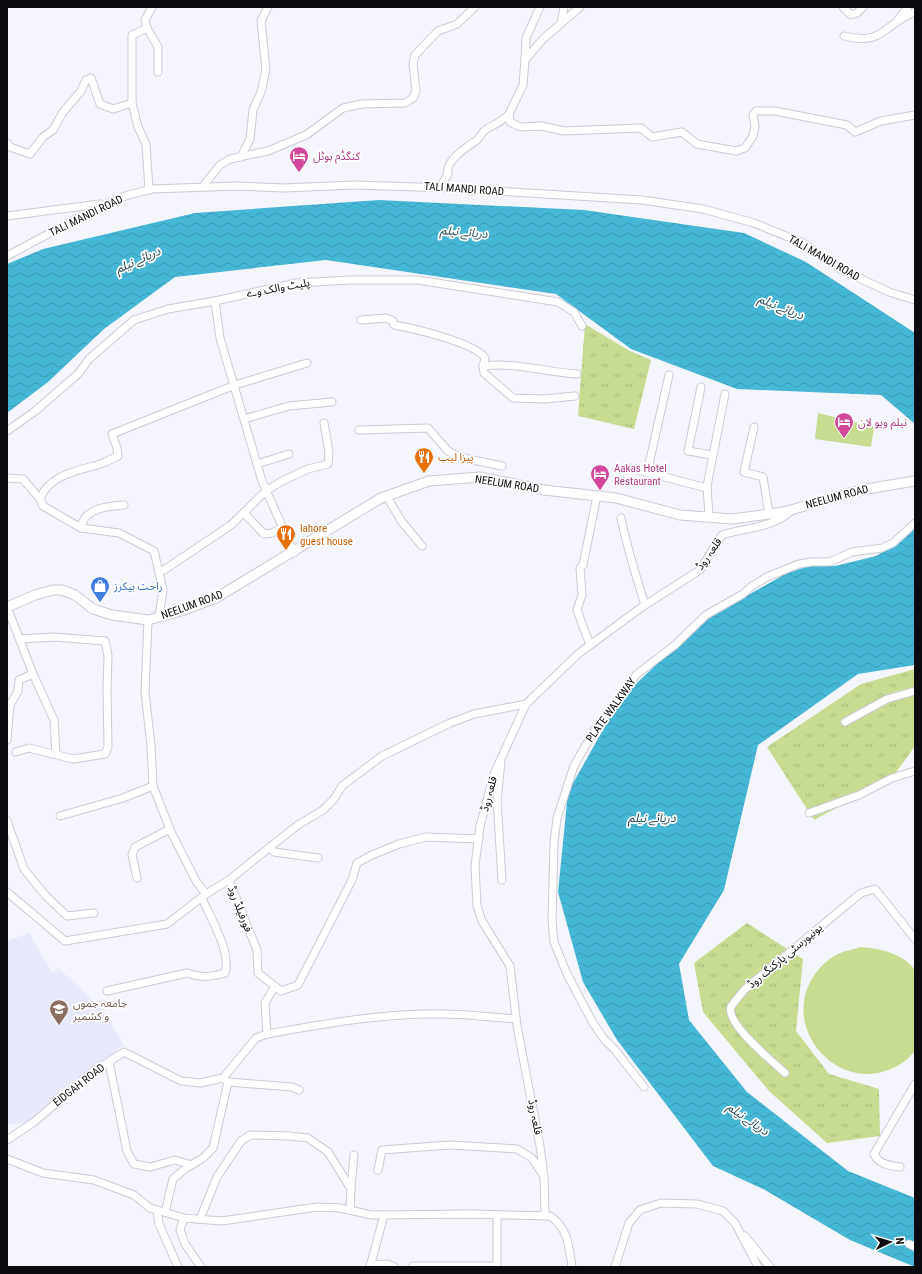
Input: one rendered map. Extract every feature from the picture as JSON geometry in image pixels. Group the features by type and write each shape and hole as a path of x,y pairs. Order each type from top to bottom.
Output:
{"main road":[{"name":"NEELUM ROAD","path":"7,607 35,595 53,590 62,590 75,595 93,609 148,620 159,617 216,598 294,553 386,496 429,481 480,477 544,490 616,498 680,515 732,519 792,509 878,486 915,481"}],"street":[{"path":"152,7 145,20 147,28 158,46 158,72"},
{"path":"241,157 250,139 253,110 261,92 266,69 261,21 268,7"},
{"path":"203,186 220,165 230,159 268,151 306,135 343,108 362,104 405,103 413,98 416,91 413,64 415,55 438,31 457,24 475,7"},
{"path":"440,187 448,174 447,170 451,162 470,144 479,138 485,130 505,119 509,114 523,85 526,38 540,7"},
{"path":"561,23 564,7"},
{"path":"525,60 543,39 580,7"},
{"path":"843,7 851,16 857,14 864,7"},
{"path":"894,25 908,7"},
{"path":"844,36 869,39 881,34 915,12"},
{"path":"147,28 132,35 132,103 138,127 146,144 149,190"},
{"path":"7,143 10,147 30,154 43,137 53,130 63,112 81,91 86,80 91,78 100,104 113,109 132,103"},
{"path":"509,114 510,122 520,127 541,126 564,131 641,128 652,136 682,132 697,144 736,151 745,148 753,136 755,126 753,115 756,111 775,111 847,125 854,132 882,121 915,115"},
{"name":"TALI MANDI ROAD","path":"7,256 86,214 111,203 149,190 203,186 284,188 360,185 440,187 642,200 703,209 754,223 803,243 842,270 889,292 915,300"},
{"path":"7,216 111,203"},
{"name":"پلیٹ والک وے","path":"7,431 34,412 78,374 94,354 134,320 168,309 215,301 296,283 351,280 418,280 558,302 574,312 582,326"},
{"path":"215,301 220,338 257,464 266,491 294,553"},
{"path":"362,320 386,318 393,321 394,325 430,332 441,338 473,348 483,354 485,358 483,366 484,373 513,398 544,399 575,396"},
{"path":"40,499 42,492 56,480 68,473 101,464 118,456 118,448 112,434 235,385 307,363"},
{"path":"483,366 524,365 546,371 577,374"},
{"path":"648,473 669,375"},
{"path":"701,387 688,451 712,455"},
{"path":"709,517 707,488 712,455 725,394"},
{"path":"244,420 289,406 332,402"},
{"path":"159,571 164,570 218,534 244,513 266,491 282,481 308,470 328,464 329,452 324,423"},
{"path":"754,427 744,472 763,477 769,514"},
{"path":"359,430 428,428 448,451 459,457 502,466"},
{"path":"257,464 289,454"},
{"path":"630,468 707,488"},
{"path":"7,478 23,479 40,499 43,506 81,528 119,533 152,549 156,555 163,596 159,617"},
{"path":"386,496 402,522 422,546"},
{"path":"590,645 577,610 582,595 580,568 582,565 597,496"},
{"path":"81,528 84,520 98,508 124,505"},
{"name":"قلعہ روڈ","path":"545,1216 544,1177 540,1146 516,1019 510,966 482,921 477,906 475,866 479,839 494,774 526,704 578,654 645,605 700,570 722,535 768,525 780,520 792,509"},
{"path":"244,513 264,534 272,533 282,528"},
{"path":"621,518 627,549 632,559 645,605"},
{"name":"PLATE WALKWAY","path":"644,1087 615,1050 604,1039 593,1023 567,974 554,942 552,921 554,843 557,818 574,766 595,729 637,674 675,645 706,615 743,594 752,586 767,577 784,570 812,562 830,562 852,552 882,548 893,543 915,523"},
{"path":"7,607 33,674 54,720 56,754"},
{"path":"106,991 187,973 196,977 210,977 225,973 227,965 223,945 204,896 170,829 153,786 145,692 148,620"},
{"path":"16,752 29,748 73,759 105,754 108,747 108,656 105,641 54,637 20,639"},
{"path":"7,740 10,705 18,692 19,680 33,674"},
{"path":"845,722 888,699 915,691"},
{"path":"229,880 298,825 323,810 334,799 342,786 382,756 450,723 474,714 526,704"},
{"path":"501,758 497,800 502,880"},
{"path":"809,813 859,795 892,778 915,771"},
{"path":"60,816 123,798 153,786"},
{"path":"7,821 24,869 46,896 67,916 94,913"},
{"path":"137,878 132,855 135,847 170,829"},
{"path":"267,1034 265,1003 275,986 281,991 298,985 352,880 358,863 372,855 398,844 426,837 446,839 479,839"},
{"path":"270,847 274,852 318,858"},
{"name":"فورفیلڈ روڈ","path":"7,892 64,941 167,924 204,896 229,880 257,950 258,973 275,986"},
{"name":"یونیورسٹی پارکنگ روڈ","path":"785,1073 744,1034 731,1017 731,1008 744,990 861,893 875,888 915,939"},
{"path":"165,1212 173,1179 203,1158 213,1148 226,1080 256,1038 267,1034 333,1022 377,1017 439,1014 516,1019"},
{"name":"EIDGAH ROAD","path":"7,1140 34,1122 91,1073 124,1052 181,1081 200,1083 226,1080"},
{"path":"108,1062 127,1151 134,1164 150,1167 175,1160 192,1165"},
{"path":"226,1080 292,1087 299,1090"},
{"path":"900,1167 889,1166 875,1157 874,1154 915,1084"},
{"path":"200,1219 217,1178 241,1141 250,1136 289,1136 308,1138 328,1152 351,1189"},
{"path":"378,1170 382,1150 450,1145 487,1146 517,1149 532,1158 544,1177"},
{"path":"350,1210 354,1155"},
{"path":"7,1159 43,1173 94,1180 134,1195 150,1208 184,1218 222,1221 317,1207 350,1210 372,1215 550,1216 559,1222 568,1237 572,1267"},
{"path":"615,1267 629,1223 640,1210 661,1203 697,1204 723,1211 770,1267"},
{"path":"157,1210 159,1224 178,1267"},
{"path":"384,1215 370,1266 387,1264 394,1267"},
{"path":"413,1266 497,1266 497,1215"},
{"path":"184,1218 180,1230 185,1244 201,1267"},
{"path":"734,1223 758,1267"}],"shaded area":[{"name":"جامعہ جموں و کشمیر","path":"29,933 52,973 58,968 100,1007 124,1045 73,1082 26,1123 7,1124 7,941"}],"green space":[{"path":"585,324 630,351 651,360 634,429 578,416"},
{"path":"818,413 874,427 871,447 815,439"},
{"path":"915,669 915,746 892,778 814,820 767,747 861,684"},
{"path":"747,923 803,959 796,1031 829,1074 879,1089 880,1136 827,1143 769,1091 703,1012 694,963"},
{"path":"861,947 891,953 910,964 915,970 915,1051 902,1063 879,1073 857,1073 837,1065 820,1052 809,1033 804,1013 807,990 819,969 836,955"}],"water":[{"name":"دریائے نیلم","path":"379,200 584,210 744,233 806,262 915,333 915,424 881,395 737,389 631,349 556,294 326,260 175,277 104,329 48,382 7,413 7,264 43,249 195,213"},
{"name":"دریائے نیلم","path":"915,527 915,665 858,674 758,745 724,890 679,964 689,1020 747,1092 848,1171 915,1198 915,1267 850,1240 765,1190 713,1166 617,1040 583,982 558,892 568,792 621,698 701,622 787,573 809,566 835,566 876,556 893,546"}],"place":[{"name":"کنگڈم ہوٹل","path":"299,173"},
{"name":"نیلم ویو لان","path":"844,439"},
{"name":"پیزا لیب","path":"424,474"},
{"name":"Aakas Hotel Restaurant","path":"600,491"},
{"name":"lahore guest house","path":"286,551"},
{"name":"راحت بیکرز","path":"100,603"},
{"name":"جامعہ جموں و کشمیر","path":"59,1026"}]}
